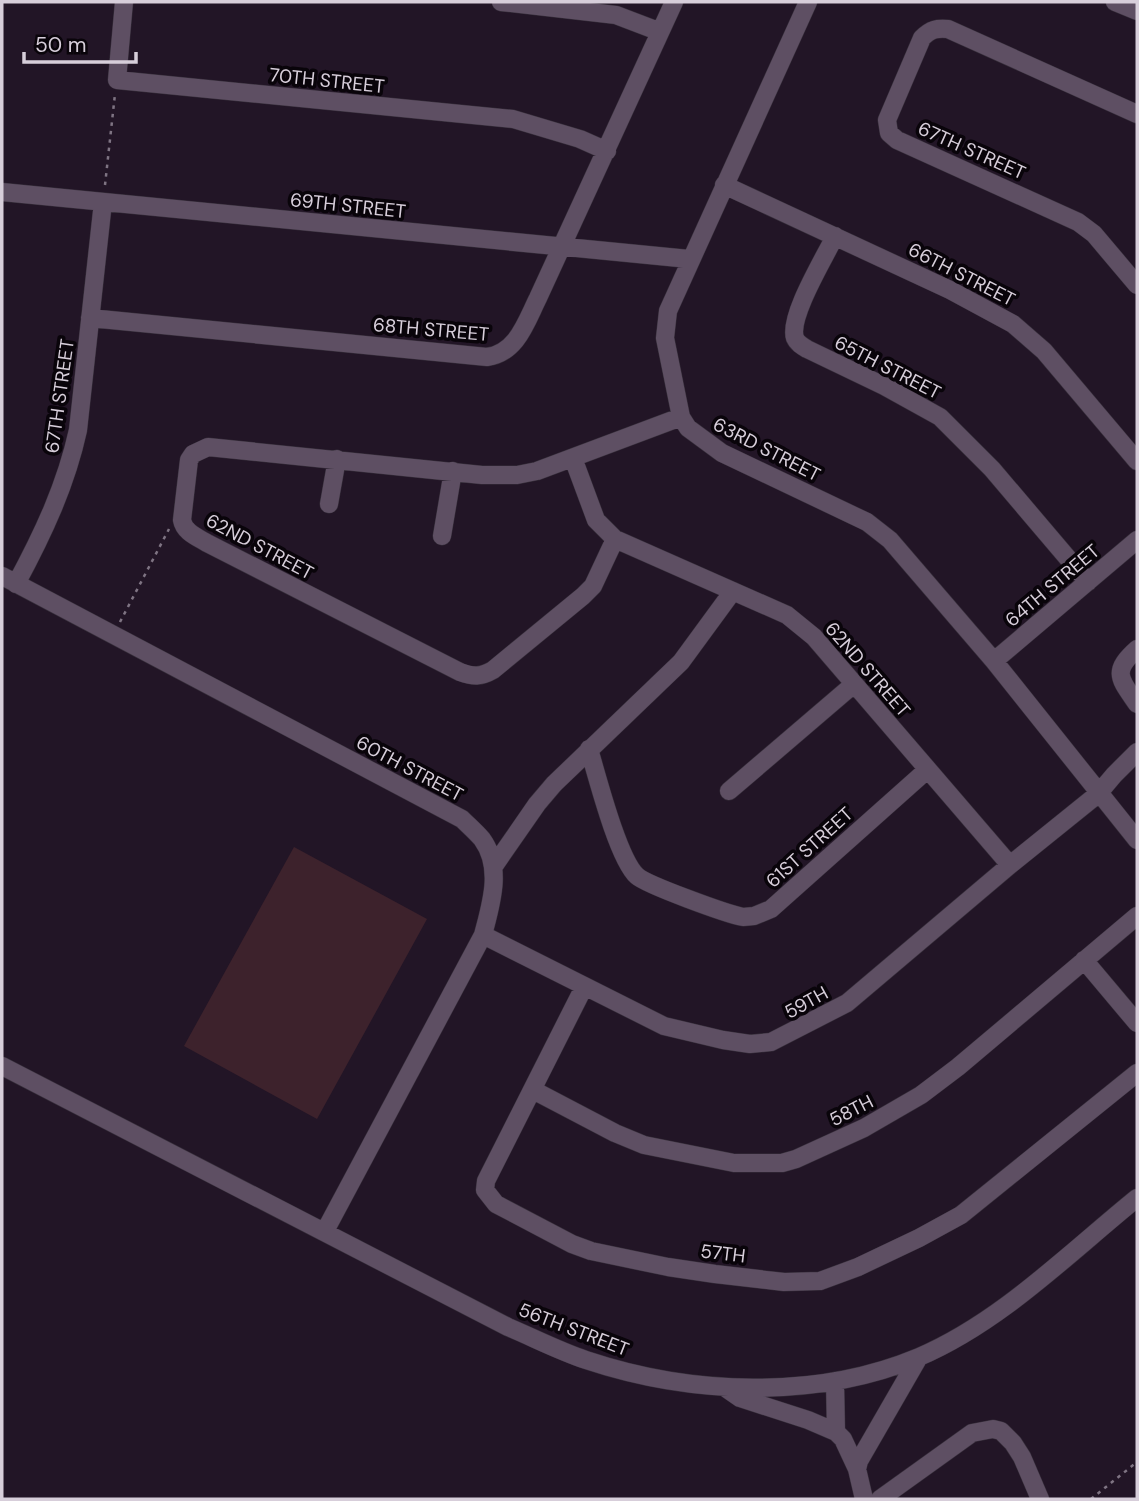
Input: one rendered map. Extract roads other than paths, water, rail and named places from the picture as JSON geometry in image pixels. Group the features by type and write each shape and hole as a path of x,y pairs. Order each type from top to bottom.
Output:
{"street":[{"name":"70TH STREET","path":"124,2 117,80 513,120 580,138 607,151"},
{"path":"501,2 616,15 659,32"},
{"name":"68TH STREET","path":"90,318 487,357 501,355 513,345 522,331 674,2"},
{"path":"681,417 665,331 668,311 689,259 808,2"},
{"name":"67TH STREET","path":"1137,114 948,29 940,28 928,32 922,38 887,120 889,133 897,140 1078,222 1094,233 1137,285"},
{"name":"66TH STREET","path":"724,185 950,290 1013,324 1044,351 1137,461"},
{"name":"69TH STREET","path":"2,192 689,259"},
{"name":"67TH STREET","path":"9,580 57,501 71,465 78,430 103,202"},
{"name":"65TH STREET","path":"835,236 799,309 794,335 797,342 940,417 992,469 1088,583"},
{"name":"62ND STREET","path":"615,539 593,586 583,596 493,670 484,676 475,676 460,672 192,534 182,524 189,460 199,450 208,447 517,475 537,471 681,417"},
{"name":"63RD STREET","path":"681,417 698,438 722,453 848,513 880,531 890,540 994,661 1137,840"},
{"name":"62ND STREET","path":"573,458 596,520 615,539 787,615 814,637 1010,865"},
{"path":"330,504 337,459"},
{"path":"442,536 453,471"},
{"name":"64TH STREET","path":"994,661 1137,540"},
{"name":"60TH STREET","path":"9,580 462,819 483,840 494,866"},
{"path":"325,1231 483,935 494,894 494,866 537,804 589,749 681,662 733,591"},
{"path":"1137,649 1126,659 1119,673 1137,704"},
{"path":"729,791 854,684"},
{"name":"61ST STREET","path":"589,749 625,857 637,876 743,917 771,909 927,771"},
{"name":"59TH","path":"483,935 677,1031 750,1044 771,1042 847,1003 1098,794 1137,752"},
{"name":"58TH","path":"533,1090 615,1133 644,1145 734,1163 782,1163 815,1152 864,1128 920,1095 958,1067 1137,916"},
{"path":"1084,960 1137,1023"},
{"name":"57TH","path":"584,987 486,1181 485,1189 496,1204 572,1244 609,1255 715,1274 804,1282 827,1279 858,1267 961,1215 1137,1073"},
{"name":"56TH STREET","path":"2,1066 508,1327 586,1360 635,1374 722,1386 774,1388 835,1381 862,1376 919,1357 968,1330 1023,1293 1137,1198"},
{"path":"857,1469 919,1357"},
{"path":"835,1381 836,1432 857,1469 864,1499"},
{"path":"722,1386 740,1398 836,1432"},
{"path":"880,1499 972,1433 993,1429 1001,1431 1013,1443 1040,1499"}]}
